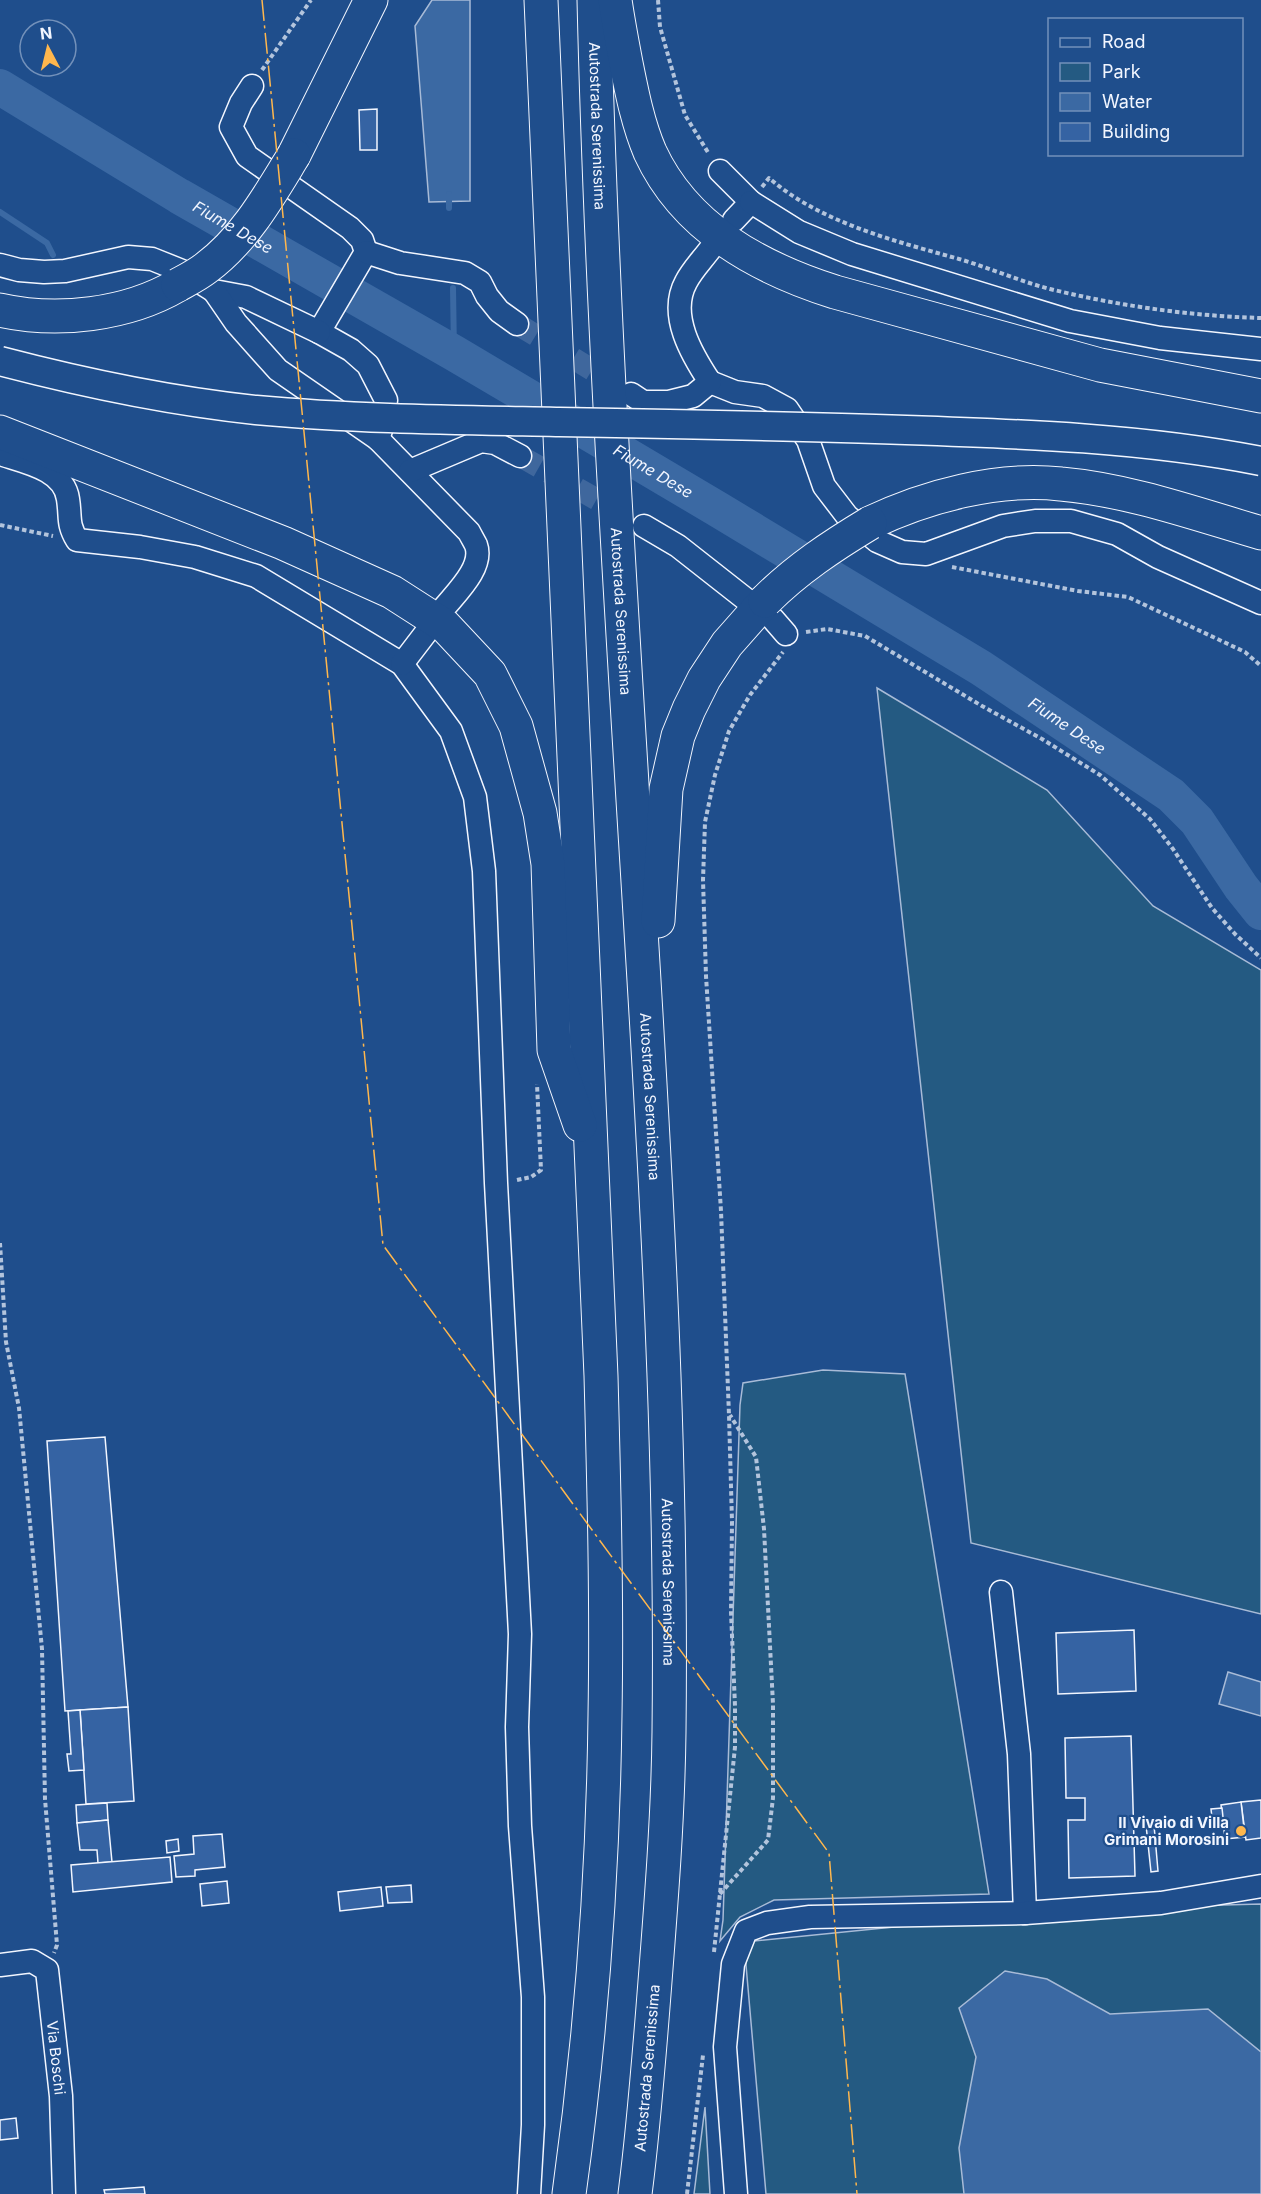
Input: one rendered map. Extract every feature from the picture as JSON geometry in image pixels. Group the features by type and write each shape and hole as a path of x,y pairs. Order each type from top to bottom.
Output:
{"highway":[{"path":"0,309 34,315 79,314 118,309 158,296 206,268 229,248 251,222 294,155 371,0"},
{"path":"541,0 602,1376 605,1716 597,1922 579,2118 569,2194"},
{"name":"Autostrada Serenissima","path":"594,0 598,173 620,395 613,468 655,1159 669,1553 669,1738 659,1935 635,2194"},
{"path":"615,0 635,110 650,151 664,177 681,200 723,240 801,281 835,292 1100,365 1261,396"},
{"path":"0,432 283,543 392,592 445,626 490,674 516,726 540,813 548,864 554,1050 592,1160"},
{"path":"655,1159 664,1068 658,916 666,789 678,736 704,679 727,644 768,614 784,581 811,560 870,523 895,511 968,490 997,485 1060,483 1124,494 1261,533"}],"main road":[{"path":"0,361 151,396 255,410 372,418 824,428 1088,437 1166,445 1261,461"}],"street":[{"path":"252,86 241,103 231,127 247,156 350,228 362,240 363,258 323,324"},
{"path":"720,171 751,202 800,232 852,254 1070,321 1160,338 1261,349"},
{"path":"734,220 751,202"},
{"path":"711,248 685,283 680,301 681,321 692,355 710,382 735,392 763,396 786,409 808,440 824,486 847,516 877,541 902,552 926,554 1003,526 1035,521 1071,520 1117,534 1158,557 1261,603"},
{"path":"0,265 19,270 64,271 116,259 141,257 182,271 214,291 246,297 323,324 368,365 386,400 383,424 378,439"},
{"path":"363,258 465,273 480,282 493,303 517,324"},
{"path":"214,291 236,323 278,370 378,439 469,532 477,546 477,559 470,573 444,608"},
{"path":"620,395 643,402 669,402 693,396 710,382"},
{"path":"410,471 481,441 495,443 520,456"},
{"path":"0,454 45,470 59,479 68,496 70,527 77,540 195,556 256,576 402,664 451,731 475,797 484,871 496,1183 520,1634 517,1727 520,1826 533,1997 533,2125 529,2194"},
{"path":"644,526 678,546 768,614"},
{"path":"402,664 428,630"},
{"path":"1001,1592 1019,1754 1025,1913"},
{"path":"735,2194 725,2047 733,1964 746,1931 767,1923 810,1917 1025,1913 1161,1903 1261,1886"},
{"path":"0,1965 32,1961 47,1970"},
{"name":"Via Boschi","path":"47,1970 61,2096 64,2194"}],"path":[{"path":"252,86 311,0"},
{"path":"658,0 660,27 685,115 720,171"},
{"path":"751,202 769,178 829,216 907,244 1049,288 1209,317 1261,318"},
{"path":"0,525 77,540"},
{"path":"926,554 937,562 958,569 1078,591 1128,597 1245,652 1261,666"},
{"path":"768,614 865,636 1100,775 1150,819 1212,908 1261,958"},
{"path":"726,1829 735,1737 731,1612 732,1522 721,1211 706,976 703,880 705,822 715,775 729,731 750,695 788,646 768,614"},
{"path":"496,1183 531,1177 541,1170 536,1075"},
{"path":"0,1243 6,1342 19,1408 42,1649 45,1799 57,1945 47,1970"},
{"path":"719,1896 768,1840 773,1798 773,1704 764,1529 756,1457 729,1415"}],"green space":[{"path":"877,688 1047,790 1153,906 1261,970 1261,1614 971,1543"},
{"path":"823,1370 905,1374 989,1894 774,1900 740,1917 720,1941 723,1920 740,1405 743,1383"},
{"path":"1261,1904 1261,2194 766,2194 744,1942 1073,1909"},
{"path":"705,2107 710,2194 694,2194"}],"water":[{"path":"432,0 470,0 470,201 429,202 415,26"},
{"path":"1228,1672 1261,1682 1261,1716 1219,1704"},
{"path":"1005,1971 1047,1979 1110,2014 1208,2009 1261,2052 1261,2194 964,2194 959,2148 976,2057 959,2008"}],"building":[{"path":"377,109 377,150 360,150 359,110"},
{"path":"105,1437 128,1707 65,1711 47,1441"},
{"path":"1134,1630 1136,1691 1058,1694 1056,1633"},
{"path":"128,1707 134,1801 86,1804 80,1710"},
{"path":"80,1710 84,1770 69,1771 67,1754 71,1754 68,1711"},
{"path":"1131,1736 1135,1876 1069,1878 1068,1820 1085,1820 1085,1798 1066,1798 1065,1738"},
{"path":"1261,1800 1261,1838 1246,1840 1241,1802"},
{"path":"1241,1802 1245,1837 1225,1839 1221,1805"},
{"path":"107,1803 108,1820 77,1823 76,1805"},
{"path":"1222,1808 1224,1826 1213,1827 1211,1809"},
{"path":"108,1820 112,1862 98,1863 97,1850 80,1850 77,1823"},
{"path":"1146,1825 1154,1825 1158,1871 1151,1872"},
{"path":"222,1834 225,1867 195,1870 195,1876 176,1877 174,1856 194,1854 193,1836"},
{"path":"178,1839 179,1851 167,1853 166,1841"},
{"path":"170,1857 172,1882 73,1892 71,1865"},
{"path":"227,1881 229,1903 202,1906 200,1884"},
{"path":"411,1885 412,1902 388,1903 386,1887"},
{"path":"381,1887 383,1906 340,1911 338,1892"},
{"path":"16,2118 18,2138 0,2140 0,2120"},
{"path":"144,2187 145,2194 105,2194 104,2190"}],"waterway":[{"name":"Fiume Dese","path":"0,87 179,196 454,353 981,668 1171,795 1197,821 1241,887 1261,912"},
{"path":"449,194 449,208"},
{"path":"0,212 47,243 53,255"},
{"path":"453,288 454,353"}],"tunnel":[{"path":"517,324 617,385"},
{"path":"520,456 626,516"}],"power":[{"path":"262,0 383,1245 829,1853 857,2194"}],"place":[{"name":"Il Vivaio di Villa Grimani Morosini","path":"1241,1831"}]}
